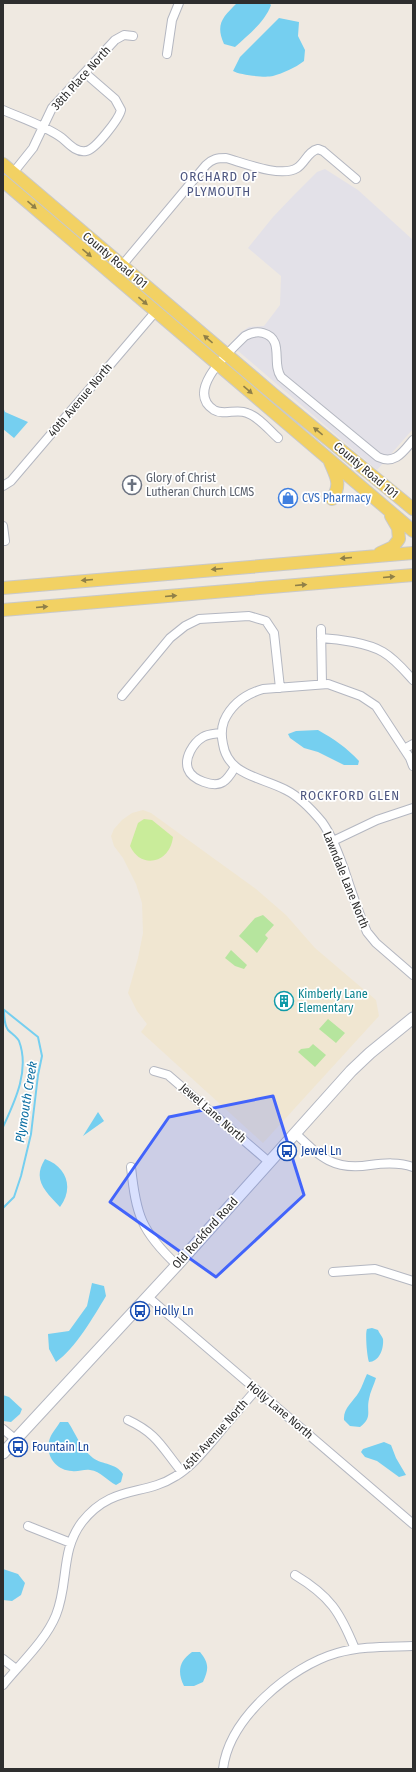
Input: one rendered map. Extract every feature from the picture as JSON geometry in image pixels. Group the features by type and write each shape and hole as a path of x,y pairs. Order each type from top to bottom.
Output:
{"main road":[{"name":"County Road 101","path":"3,164 227,355 413,509"},
{"name":"County Road 101","path":"3,181 413,531"},
{"path":"327,458 338,484 337,492 332,499"},
{"path":"374,556 393,547 399,539 398,528 388,509"},
{"path":"3,588 413,553"},
{"path":"3,610 413,575"}],"street":[{"path":"167,54 172,20 178,3"},
{"name":"38th Place North","path":"13,173 33,148 52,108 115,40 124,35 133,36"},
{"path":"3,110 60,137 78,150 85,152 92,148 117,120 121,110 119,104 85,73"},
{"path":"113,275 211,160 226,158 283,172 297,168 314,150 318,149 324,151 356,179"},
{"name":"40th Avenue North","path":"3,486 11,481 156,312"},
{"name":"County Road 101","path":"278,438 248,413 241,411 215,411 207,404 204,396 203,389 206,381 227,355 245,336 251,333 258,332 268,335 275,342 277,348 276,367 281,377 374,454 383,459 394,459 400,456 413,440"},
{"path":"3,526 5,540"},
{"path":"122,696 170,638 185,626 199,619 249,616 266,621 274,633 280,688"},
{"path":"321,629 322,684"},
{"path":"321,638 341,640 382,651 394,660 413,680"},
{"name":"Lawndale Lane North","path":"413,766 381,713 369,700 338,687 322,684 263,690 243,698 226,716 221,733 223,749 228,759 235,767 244,774 273,784 287,791 300,800 323,823 333,841 367,932 376,943 413,975"},
{"path":"221,733 211,734 202,738 192,748 188,760 188,770 194,777 216,784 224,782 235,767"},
{"path":"404,749 413,744"},
{"path":"333,841 377,820 413,808"},
{"name":"Old Rockford Road","path":"3,1453 148,1297 295,1133 370,1053 413,1018"},
{"name":"Jewel Lane North","path":"154,1071 168,1075 269,1162"},
{"path":"295,1133 324,1159 334,1164 358,1167 396,1163 413,1166"},
{"path":"131,1167 136,1206 144,1228 155,1244 177,1265"},
{"path":"333,1272 375,1269 413,1281"},
{"name":"Holly Lane North","path":"148,1297 412,1522"},
{"name":"45th Avenue North","path":"3,1684 44,1636 56,1615 62,1592 65,1564 71,1543 83,1522 105,1501 119,1494 162,1483 182,1472 196,1459 256,1390"},
{"path":"128,1420 151,1433 160,1442 182,1472"},
{"path":"3,1429 15,1439"},
{"path":"28,1526 71,1543"},
{"path":"295,1575 322,1593 335,1608 344,1623 355,1649"},
{"path":"223,1769 228,1750 247,1717 265,1696 288,1677 311,1664 336,1654 355,1649 413,1646"},
{"path":"3,1659 16,1669"}],"highlighted area":[{"path":"273,1096 304,1195 216,1277 110,1202 169,1117"}],"shaded area":[{"path":"325,169 358,190 413,240 413,429 377,470 230,344 241,332 249,327 264,326 280,305 281,276 248,248 273,217 294,195 317,172"},
{"path":"143,810 151,813 256,889 286,915 315,948 376,1000 379,1016 263,1143 141,1032 147,1024 137,1011 128,993 138,958 143,933 142,903 136,884 123,858 114,846 111,836 114,829 122,820 132,813"}],"green space":[{"path":"144,819 152,820 173,837 171,846 167,853 161,858 148,861 135,854 130,846 138,823"},
{"path":"263,915 274,925 265,935 268,938 257,953 239,936 255,918"},
{"path":"231,950 247,965 244,969 235,966 225,958"},
{"path":"328,1019 345,1033 336,1043 319,1029"},
{"path":"313,1044 326,1055 315,1067 298,1052 301,1049 309,1048"}],"water":[{"path":"237,3 269,3 271,5 260,23 235,47 224,44 221,37 220,26 224,17"},
{"path":"279,18 299,22 298,36 305,50 304,61 289,70 273,76 253,76 233,71 240,57"},
{"path":"3,407 5,412 28,422 14,438 3,429"},
{"path":"318,730 335,740 350,752 359,761 358,765 344,765 318,752 304,748 290,738 288,734 296,731"},
{"path":"98,1112 104,1121 83,1136"},
{"path":"45,1159 59,1167 66,1179 67,1193 60,1207 45,1190 40,1179 41,1166"},
{"path":"92,1283 104,1286 106,1296 77,1341 56,1362 49,1349 48,1334 69,1331 87,1306"},
{"path":"372,1328 378,1330 383,1339 383,1343 382,1351 376,1360 369,1362 366,1345 366,1331 367,1329"},
{"path":"367,1374 376,1378 368,1404 368,1417 360,1427 350,1426 344,1420 345,1412 359,1392"},
{"path":"3,1395 9,1397 22,1409 20,1414 11,1422 3,1421"},
{"path":"60,1422 68,1422 82,1446 93,1458 120,1470 123,1474 121,1482 116,1485 101,1474 94,1471 66,1470 56,1464 50,1455 49,1444 51,1436"},
{"path":"384,1442 391,1445 396,1458 406,1475 399,1477 377,1461 365,1457 361,1452 363,1449"},
{"path":"3,1569 18,1574 25,1583 21,1595 12,1601 3,1600"},
{"path":"192,1652 200,1652 205,1660 207,1670 203,1682 194,1686 184,1686 180,1676 180,1667 184,1659"}],"waterway":[{"name":"Plymouth Creek","path":"3,1009 38,1037 42,1056 38,1075 31,1134 21,1176 14,1197 3,1208"},
{"name":"Plymouth Creek","path":"3,1127 20,1085 23,1063 19,1041 7,1028 4,1020 4,1010"}],"place":[{"name":"Glory of Christ Lutheran Church LCMS","path":"132,485"},
{"name":"CVS Pharmacy","path":"288,498"},
{"name":"Kimberly Lane Elementary","path":"284,1001"},
{"name":"Jewel Ln","path":"287,1151"},
{"name":"Holly Ln","path":"140,1311"},
{"name":"Fountain Ln","path":"18,1447"}],"district":[{"name":"ORCHARD OF PLYMOUTH","path":"219,184"},
{"name":"ROCKFORD GLEN","path":"350,795"}]}
